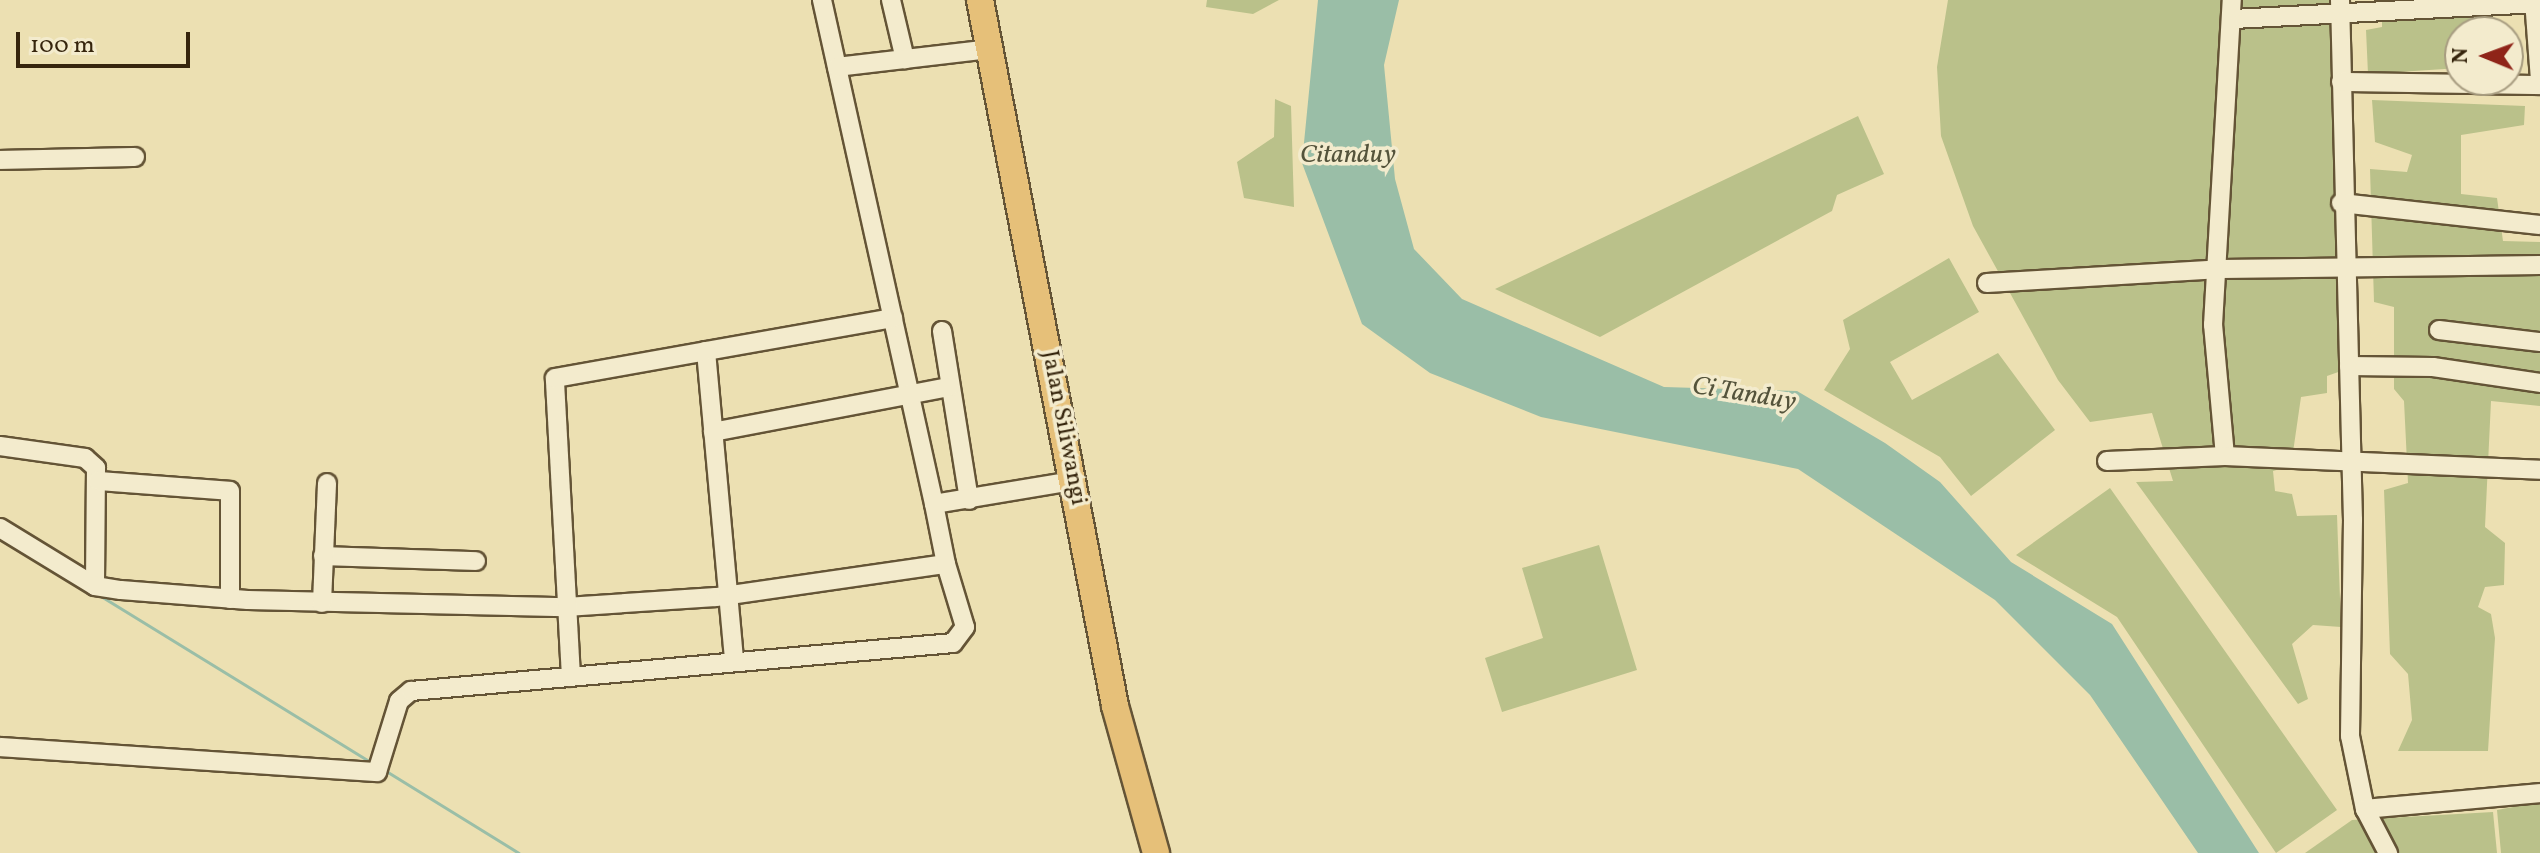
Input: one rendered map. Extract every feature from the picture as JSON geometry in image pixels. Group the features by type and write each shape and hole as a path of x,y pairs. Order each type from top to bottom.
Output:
{"highway":[{"name":"Jalan Siliwangi","path":"980,0 1115,706 1156,853"}],"street":[{"path":"0,747 381,769 404,694 734,659 961,640 965,627 946,564 822,0"},
{"path":"891,0 905,59"},
{"path":"2225,456 2213,325 2221,269 2223,87 2232,9 2536,2 2540,82 2341,82"},
{"path":"2340,7 2341,203 2349,366 2350,736 2365,809 2388,853"},
{"path":"837,67 991,49"},
{"path":"0,160 135,157"},
{"path":"2341,203 2540,225"},
{"path":"1987,283 2221,269 2540,265"},
{"path":"571,677 555,378 893,318"},
{"path":"2439,330 2540,342"},
{"path":"942,331 969,500"},
{"path":"706,351 734,659"},
{"path":"2349,366 2433,367 2540,383"},
{"path":"713,432 950,387"},
{"path":"0,446 85,458 98,481 95,586"},
{"path":"2107,461 2225,456 2350,459 2540,470"},
{"path":"98,481 230,491 230,599"},
{"path":"934,504 1073,481"},
{"path":"322,603 327,483"},
{"path":"0,528 95,586 230,599 322,603 566,607 726,595 946,564"},
{"path":"323,556 476,561"},
{"path":"2365,809 2540,793"}],"shaded area":[{"path":"1207,0 1279,0 1253,14 1206,7"},
{"path":"1948,0 2329,0 2344,370 2327,376 2327,393 2301,397 2291,466 2273,471 2275,491 2292,494 2297,516 2337,515 2341,627 2313,625 2292,644 2308,699 2298,704 2136,482 2173,481 2152,413 2090,422 2058,380 1973,226 1941,136 1937,67"},
{"path":"2382,0 2482,0 2483,16 2444,16 2444,69 2368,74 2366,30 2382,27"},
{"path":"1275,99 1291,106 1294,207 1244,198 1237,162 1274,137"},
{"path":"2372,100 2525,106 2524,125 2461,135 2461,194 2497,198 2503,241 2540,242 2540,406 2491,401 2485,527 2505,543 2504,585 2485,587 2478,607 2491,614 2495,638 2488,751 2398,751 2412,720 2408,674 2390,654 2384,490 2408,483 2404,401 2394,389 2394,307 2374,302 2370,169 2407,172 2412,155 2375,142"},
{"path":"1858,116 1884,174 1837,195 1832,211 1600,337 1495,289"},
{"path":"1949,258 1979,312 1890,362 1912,400 1998,353 2055,430 1971,496 1940,457 1824,390 1850,349 1843,320"},
{"path":"2110,488 2337,810 2276,853 2117,617 2016,555"},
{"path":"1599,545 1637,670 1502,712 1485,658 1543,638 1522,568"},
{"path":"2540,802 2540,853 2501,853 2497,810"},
{"path":"2493,812 2497,853 2305,853 2352,820"}],"water":[{"name":"Citanduy","path":"1318,0 1399,0 1384,65 1395,179 1414,249 1462,299 1664,387 1797,391 1885,443 1940,482 2011,562 2112,624 2259,853 2198,853 2090,695 1995,600 1798,469 1541,417 1430,373 1362,324 1302,163"}],"waterway":[{"path":"99,595 372,763"},
{"path":"386,771 519,853"}],"water label":[{"name":"Ci Tanduy","path":"1744,395"}]}
